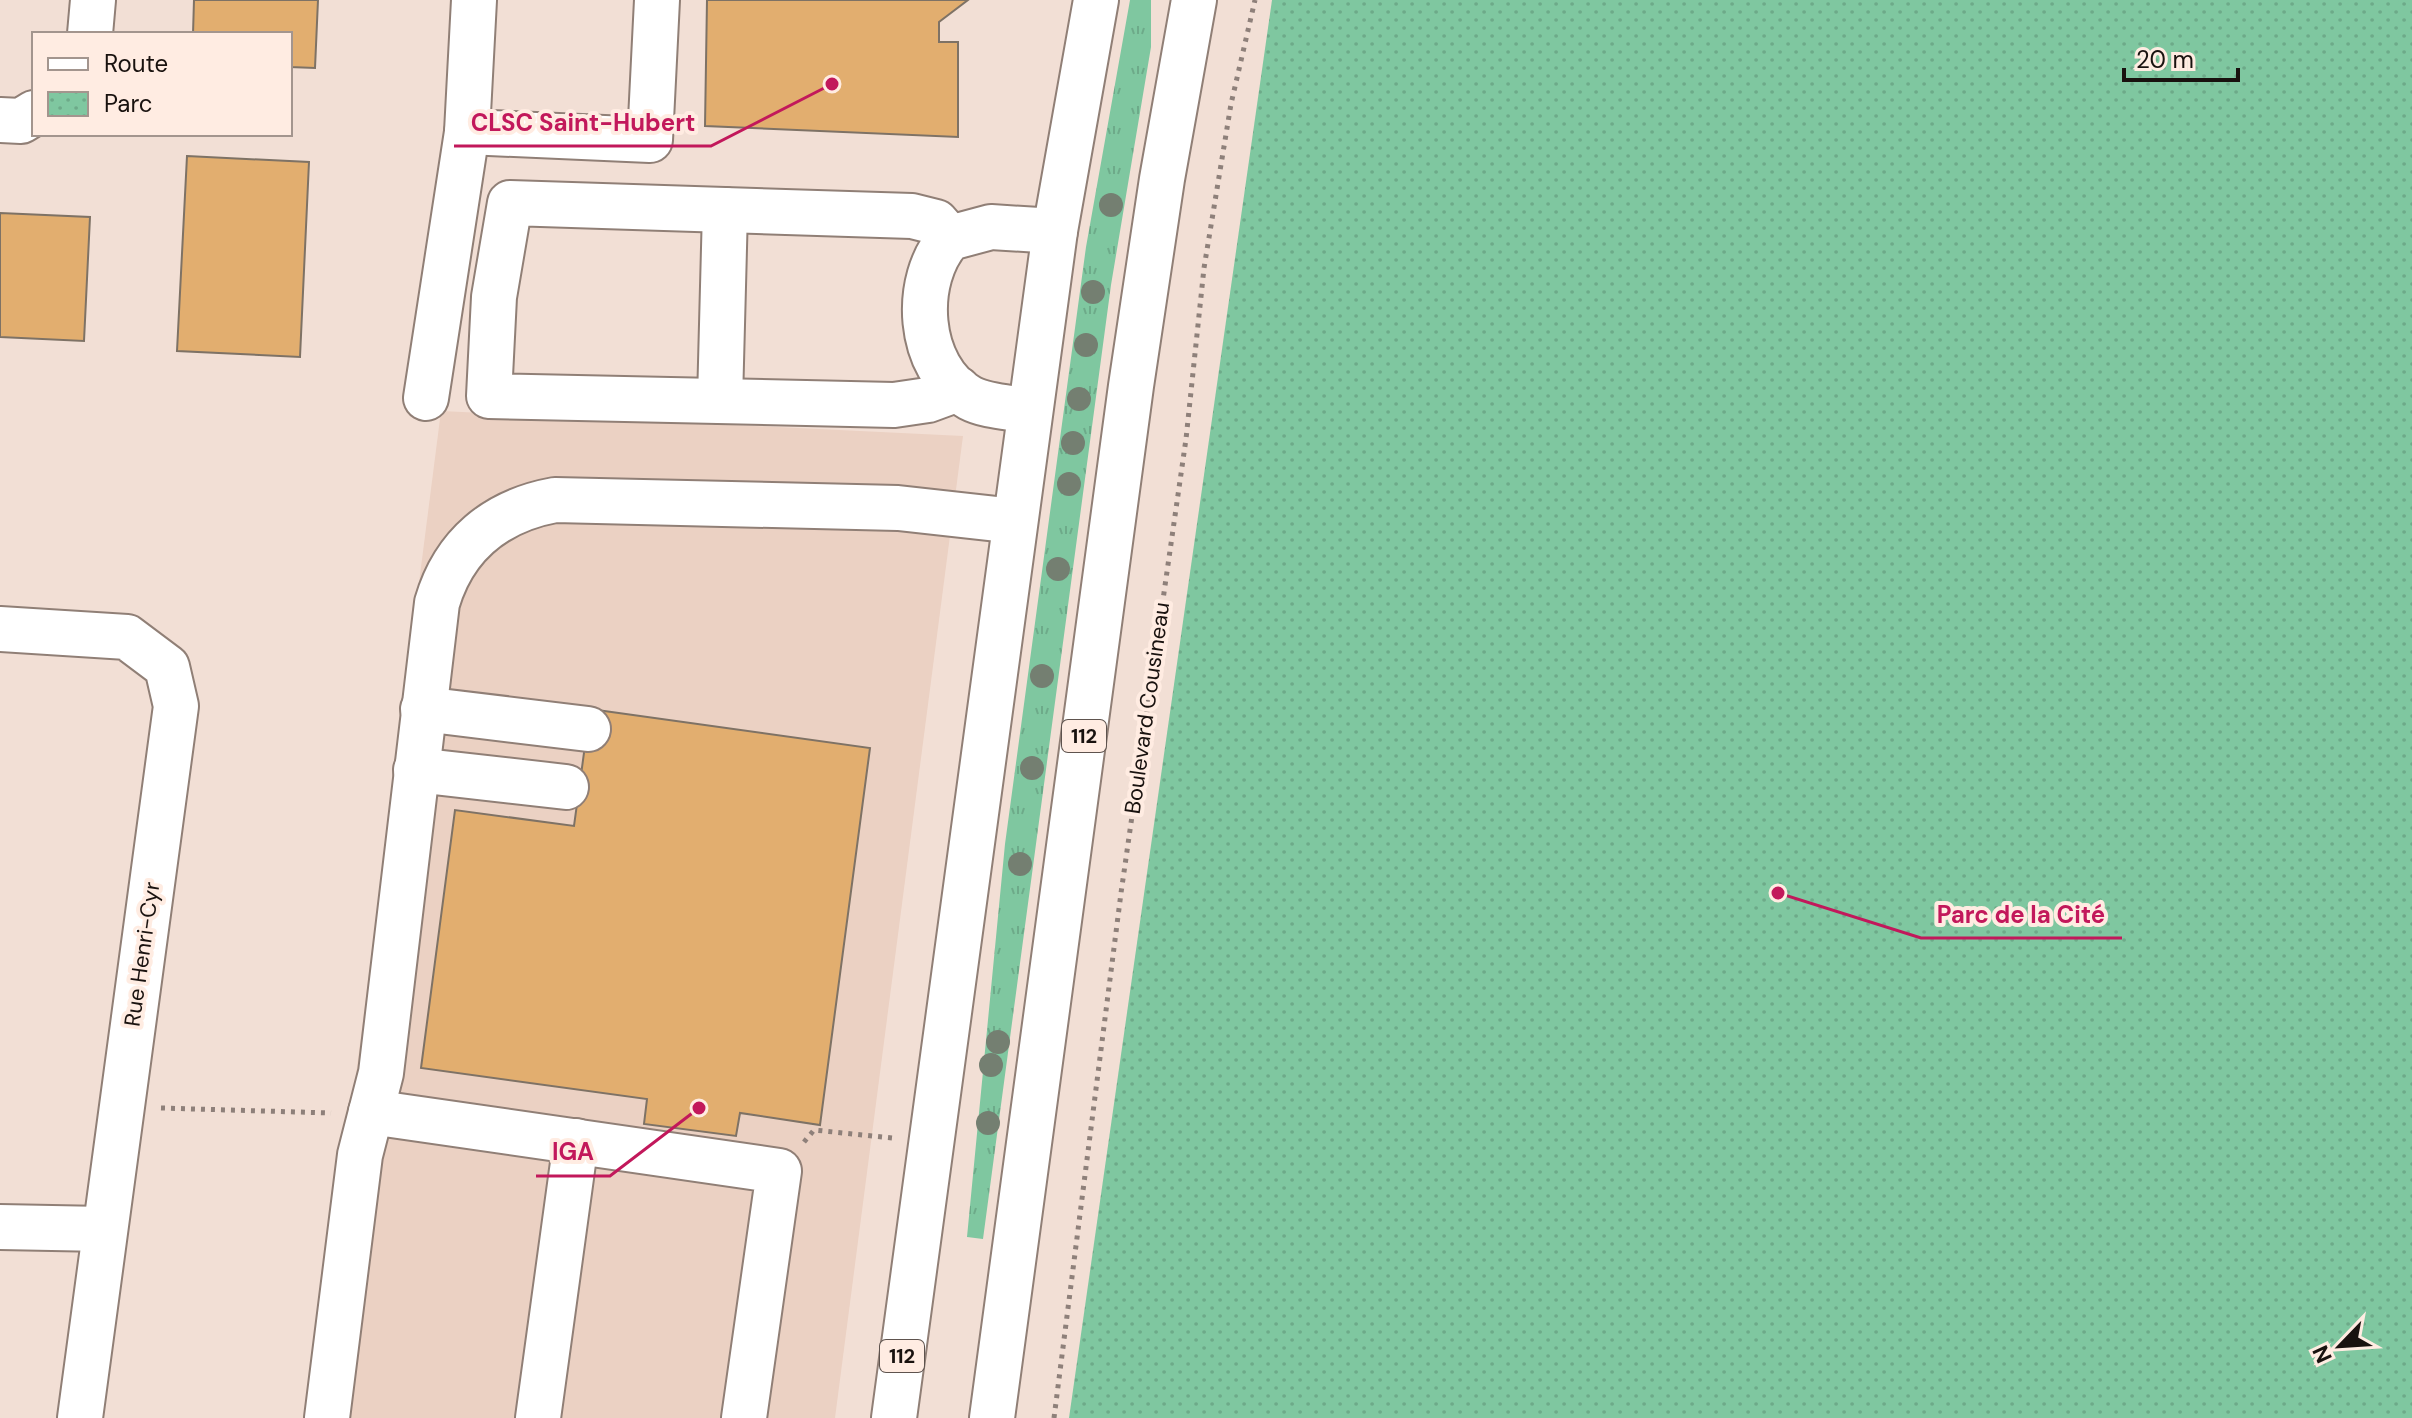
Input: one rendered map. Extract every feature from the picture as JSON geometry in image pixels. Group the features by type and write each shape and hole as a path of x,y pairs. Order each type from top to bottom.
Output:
{"main road":[{"path":"90,32 93,0"},
{"path":"426,398 467,132 474,0"},
{"path":"467,132 650,140 657,0"},
{"name":"112","path":"894,1418 1055,231 1096,0"},
{"name":"112","path":"992,1418 1129,400 1162,179 1194,0"},
{"path":"0,120 21,121 32,114"},
{"path":"950,238 936,222 912,216 510,203 501,250 489,396 894,405 928,400 958,389"},
{"path":"720,401 725,210"},
{"path":"1030,411 979,402 958,389 935,356 925,313 931,266 950,238 991,227 1055,231"},
{"path":"450,245 501,250"},
{"path":"435,342 492,345"},
{"path":"327,1418 360,1155 355,1113 381,1073 437,603 448,572 479,533 522,508 571,500 898,508 1015,521"},
{"name":"Rue Henri-Cyr","path":"0,629 127,637 167,667 176,706 80,1418"},
{"path":"423,709 588,729"},
{"path":"416,770 566,787"},
{"path":"355,1113 779,1171 744,1418"},
{"path":"538,1418 576,1141"},
{"path":"0,1227 104,1229"}],"path":[{"name":"Boulevard Cousineau","path":"1054,1418 1096,1110 1121,893 1186,439 1204,268 1231,104 1255,0"},
{"path":"148,1108 355,1113"},
{"path":"814,1130 897,1139"}],"shaded area":[{"path":"441,411 963,436 835,1418 312,1418"}],"green space":[{"path":"1130,0 1151,0 1151,47 1111,285 983,1239 967,1237 1005,844 1086,247"},
{"path":"1272,0 2412,0 2412,1418 1069,1418"}],"building":[{"path":"194,0 318,0 315,68 292,67 292,32 193,32"},
{"path":"707,0 968,0 939,22 939,42 958,42 958,137 705,126"},
{"path":"187,156 309,162 300,357 177,351"},
{"path":"0,213 90,217 84,341 0,337"},
{"path":"590,709 870,748 820,1125 740,1113 736,1136 644,1124 647,1099 421,1068 455,810 574,826"}],"place":[{"name":"CLSC Saint-Hubert","path":"832,84"},
{"name":"Parc de la Cité","path":"1778,893"},
{"name":"IGA","path":"699,1108"}]}
